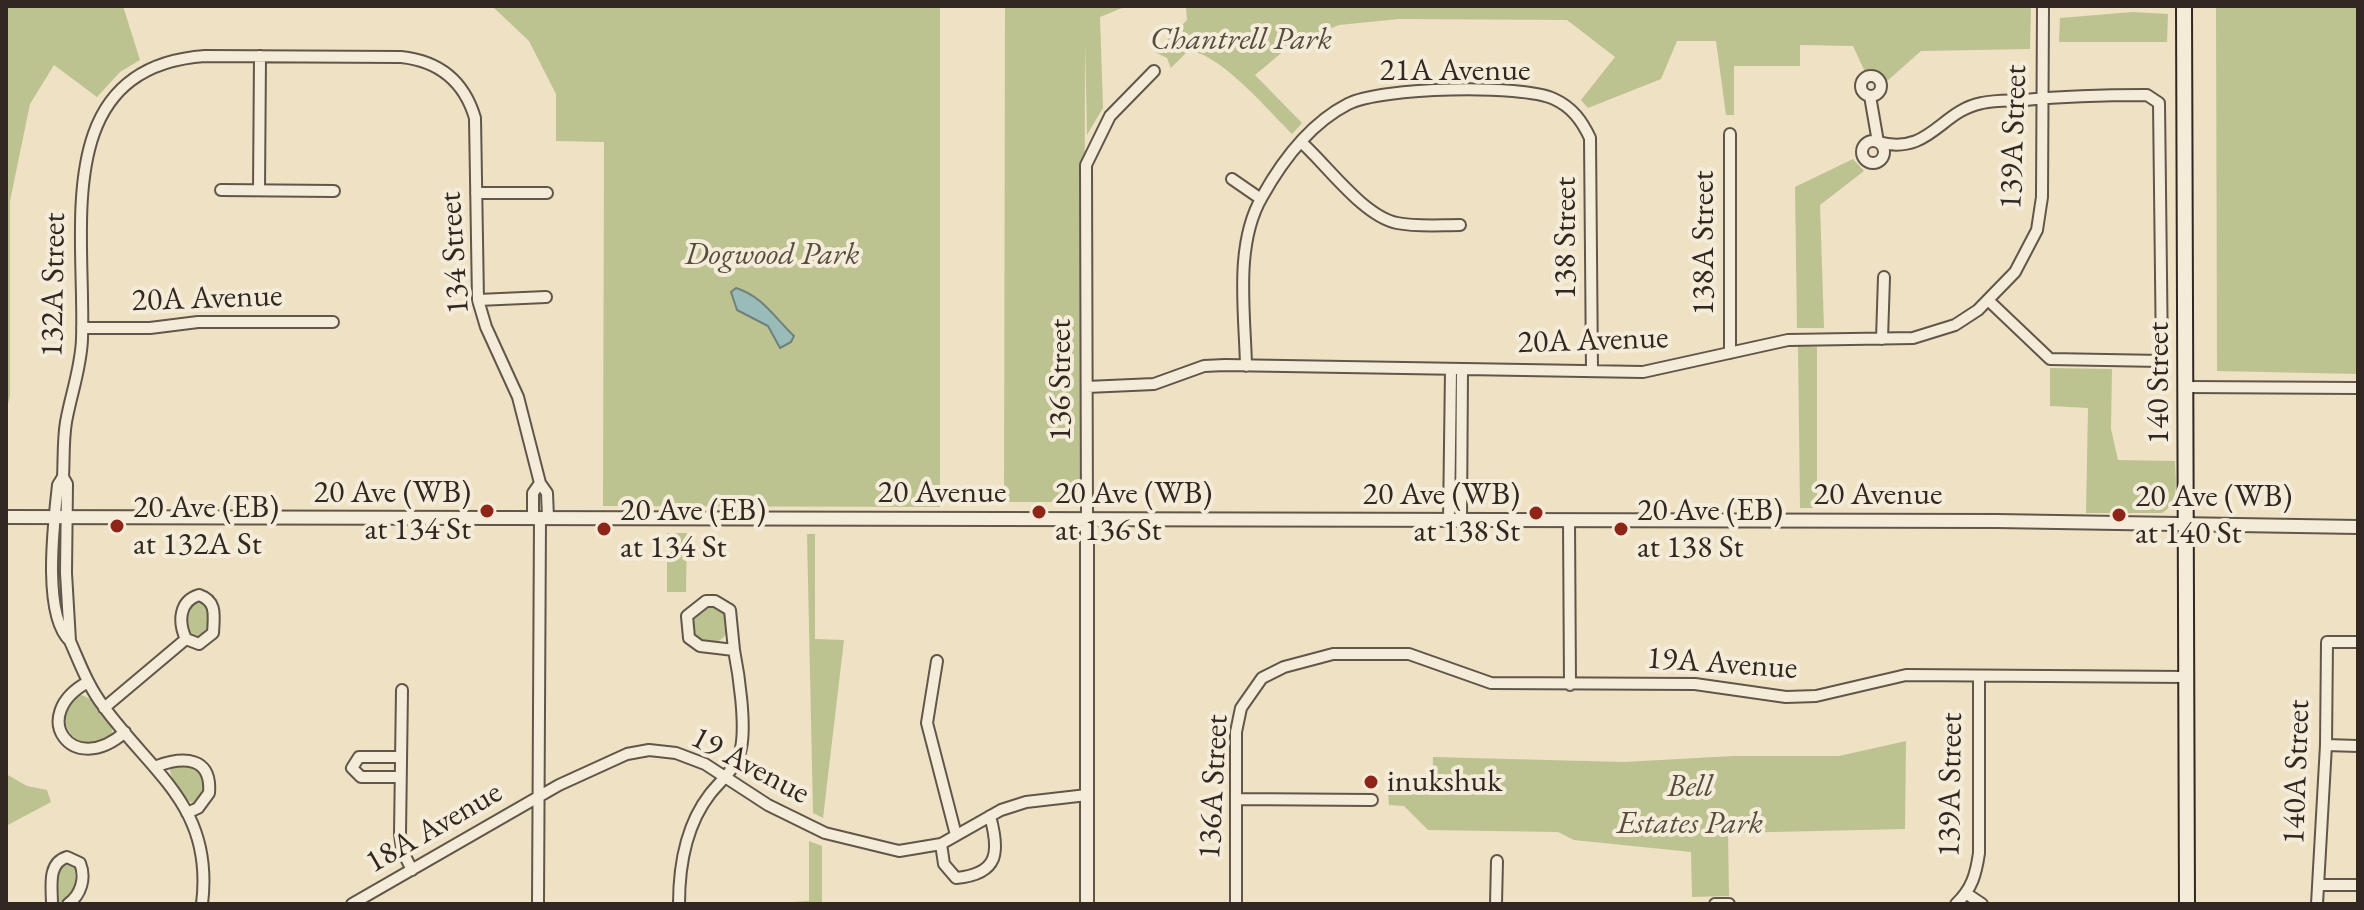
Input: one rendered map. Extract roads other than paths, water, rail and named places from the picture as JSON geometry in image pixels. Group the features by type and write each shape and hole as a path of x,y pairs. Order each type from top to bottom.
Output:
{"main road":[{"name":"140 Street","path":"2184,6 2187,904"}],"street":[{"name":"139A Street","path":"1988,300 2015,272 2037,230 2042,197 2043,6"},
{"path":"259,190 260,56"},
{"name":"134 Street","path":"260,56 401,57 430,63 443,70 464,90 475,118 478,300 486,327 518,397 540,483 533,493 540,518 541,796 538,904"},
{"name":"132A Street","path":"60,518 67,484 63,477 66,426 81,359 83,178 87,147 108,104 144,73 189,57 260,56"},
{"name":"136 Street","path":"1087,904 1086,165 1110,116 1154,71"},
{"name":"21A Avenue","path":"1301,142 1340,109 1380,93 1526,93 1550,97 1572,110"},
{"path":"1870,96 1878,142 1890,145 1913,143 1937,132 1969,107 2042,96 2147,95 2157,100 2160,107 2162,361 2050,359 1988,300"},
{"name":"138 Street","path":"1572,110 1590,138 1593,158 1592,371"},
{"name":"138A Street","path":"1730,134 1730,353"},
{"path":"1246,366 1246,245 1261,199 1301,142 1366,206 1387,220 1412,225 1460,225"},
{"path":"1232,179 1261,199"},
{"path":"221,190 334,191"},
{"path":"476,193 547,193"},
{"path":"1882,339 1884,277"},
{"path":"478,300 546,297"},
{"name":"20A Avenue","path":"1087,387 1140,386 1204,366 1653,371 1788,340 1913,338 1942,331 1966,319 1988,300"},
{"name":"20A Avenue","path":"82,328 150,328 198,322 333,322"},
{"path":"1455,520 1456,370"},
{"path":"2187,387 2358,388"},
{"name":"20 Avenue","path":"6,517 1569,520 2186,523 2358,527"},
{"path":"60,518 54,573 57,617 62,633 70,641"},
{"path":"60,518 70,641 88,682 104,708 157,766 187,813 201,859 202,904"},
{"path":"1569,520 1570,685"},
{"path":"54,573 66,573"},
{"path":"199,595 208,598 214,606 213,633 199,644 186,639 182,630 182,607 188,598 199,595"},
{"path":"679,904 680,874 690,831 710,794 726,777 741,747 734,650 730,610 715,601 706,601 691,609 685,623 694,643 734,650"},
{"path":"104,708 186,639"},
{"name":"140A Street","path":"2317,904 2320,885 2319,817 2326,745 2327,642 2358,642"},
{"name":"19A Avenue","path":"1262,678 1284,667 1321,656 1394,653 1424,658 1491,683 1695,684 1786,697 1816,696 1906,675 2187,677"},
{"path":"937,661 927,723 956,835"},
{"name":"139A Street","path":"1967,894 1975,877 1979,853 1979,676"},
{"name":"136A Street","path":"1236,904 1237,720 1246,697 1262,678"},
{"path":"88,682 74,690 60,705 60,726 64,736 81,749 91,751 109,746 125,732"},
{"path":"402,690 398,757 402,850 412,870"},
{"path":"2326,745 2358,746"},
{"name":"19 Avenue","path":"541,796 606,762 649,750 676,753 726,777 784,814 836,837 899,851 941,844 990,816 1026,802 1087,795"},
{"path":"398,757 359,757 352,768 361,777 399,777"},
{"path":"157,766 189,759 198,762 207,772 209,793 198,808 187,813"},
{"name":"18A Avenue","path":"352,904 541,796"},
{"path":"1236,799 1372,800"},
{"path":"941,844 944,864 956,878 974,877 987,870 995,853 996,839 990,816"},
{"path":"52,904 53,869 58,861 67,857 80,863 83,874 78,897 68,904"},
{"path":"1496,904 1497,861"},
{"path":"2320,885 2358,885"},
{"path":"1956,904 1967,894 1982,904"},
{"path":"1715,904 1729,904"}],"water":[{"path":"736,288 753,296 767,308 794,336 791,342 780,348 768,326 737,310 731,292"}],"place":[{"name":"20 Ave (WB) at 134 St","path":"487,511"},
{"name":"20 Ave (WB) at 136 St","path":"1039,512"},
{"name":"20 Ave (WB) at 138 St","path":"1536,513"},
{"name":"20 Ave (WB) at 140 St","path":"2119,515"},
{"name":"20 Ave (EB) at 132A St","path":"117,526"},
{"name":"20 Ave (EB) at 134 St","path":"604,529"},
{"name":"20 Ave (EB) at 138 St","path":"1621,529"},
{"name":"inukshuk","path":"1371,782"}],"park label":[{"name":"Chantrell Park","path":"1241,40"},
{"name":"Dogwood Park","path":"772,255"},
{"name":"Bell Estates Park","path":"1690,806"}]}
